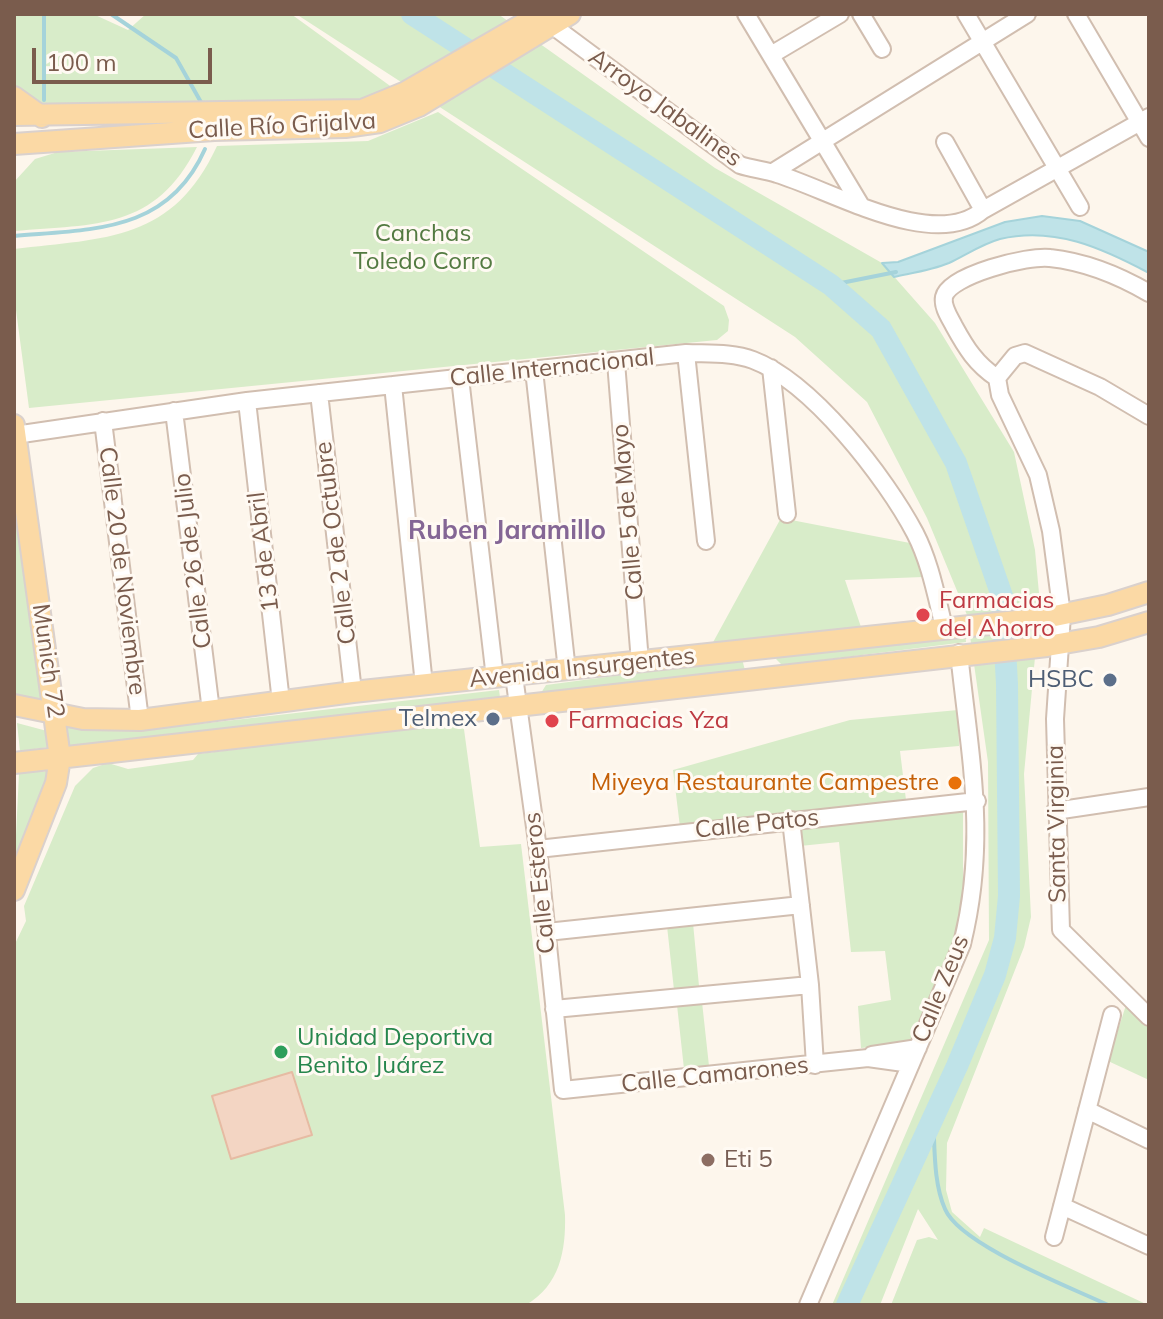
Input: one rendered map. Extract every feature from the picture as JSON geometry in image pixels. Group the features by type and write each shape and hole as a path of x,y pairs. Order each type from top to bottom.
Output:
{"main road":[{"name":"Calle Río Grijalva","path":"14,144 214,130 364,126 540,21 570,14"},
{"path":"14,97 42,117"},
{"name":"Calle Río Grijalva","path":"14,115 346,112 413,99"},
{"path":"14,164 24,150 40,143"},
{"name":"Munich 72","path":"14,890 56,783 60,758 57,713 15,437"},
{"name":"Avenida Insurgentes","path":"14,705 96,720 140,720 353,692 1054,616 1149,592"},
{"name":"Avenida Insurgentes","path":"14,763 1055,644 1149,622"},
{"path":"754,648 758,677"}],"street":[{"path":"746,14 860,204"},
{"path":"771,55 840,14"},
{"path":"861,14 882,49"},
{"path":"966,14 1080,207"},
{"path":"773,172 1027,14"},
{"path":"1076,14 1144,120 1149,138"},
{"name":"Arroyo Jabalines","path":"540,21 740,165 773,172 929,225 969,222 983,210 1144,120"},
{"path":"945,142 983,210"},
{"path":"1149,293 1090,265 1046,257 1019,259 949,288 944,307 979,366 997,378 1015,356 1025,353 1100,387 1149,416"},
{"path":"686,353 706,541"},
{"name":"Calle Internacional","path":"15,437 247,401 686,353 723,354 750,359 797,384 839,427 915,533 952,626"},
{"name":"Calle 5 de Mayo","path":"616,362 640,662"},
{"path":"771,368 787,514"},
{"path":"534,370 567,671"},
{"name":"Calle Esteros","path":"460,378 505,677 518,705 538,849 563,1090"},
{"name":"Santa Virginia","path":"997,378 1000,395 1038,475 1051,531 1055,811 1061,930 1149,1017"},
{"path":"393,385 424,685"},
{"name":"Calle 2 de Octubre","path":"319,393 353,692"},
{"name":"13 de Abril","path":"247,401 281,702"},
{"name":"Calle 26 de Julio","path":"174,411 211,711"},
{"name":"Calle 20 de Noviembre","path":"103,421 140,720"},
{"name":"Calle Zeus","path":"808,1305 962,944 970,911 977,801 959,653"},
{"path":"1055,811 1149,797"},
{"name":"Calle Patos","path":"538,849 977,801"},
{"path":"791,820 810,985 815,1065"},
{"path":"547,932 801,905"},
{"path":"554,1009 810,985"},
{"path":"1054,1237 1112,1015"},
{"name":"Calle Camarones","path":"563,1090 815,1065 868,1058 877,1052 915,1056"},
{"path":"1087,1110 1149,1140"},
{"path":"1062,1206 1149,1246"}],"green space":[{"path":"14,14 93,14 128,30 146,14 291,14 393,88 349,102 52,111 14,85"},
{"path":"296,14 498,14 715,168 882,263 935,323 1014,452 1035,550 1040,604 1024,774 1031,917 1024,947 947,1143 946,1190 952,1212 980,1237 984,1228 1148,1305 891,1305 917,1240 929,1237 938,1240 918,1209 880,1305 832,1305 989,940 988,762 967,615 927,518 867,402 795,337"},
{"name":"Canchas Toledo Corro","path":"438,112 724,306 729,320 728,331 717,340 29,408 14,295 14,249 107,237 134,229 158,217 180,201 217,146 368,141"},
{"path":"197,147 180,174 162,194 143,208 121,218 97,223 14,231 14,182 35,159 58,152"},
{"path":"14,466 51,707 14,701"},
{"path":"781,518 915,544 923,577 845,580 861,627 711,646"},
{"path":"965,632 966,642 782,665 776,659 781,652"},
{"path":"742,659 746,674 541,693 546,685"},
{"path":"499,690 501,704 69,750 67,727 137,731"},
{"path":"958,710 959,746 900,751 906,800 680,827 673,770 850,720"},
{"name":"Unidad Deportiva Benito Juárez","path":"463,722 480,847 521,844 565,1215 559,1266 547,1287 526,1305 14,1305 14,946 26,921 24,906 75,786 93,768 108,763 128,769 193,760 198,754"},
{"path":"17,723 47,731 49,747 20,751"},
{"path":"52,771 14,877 19,773"},
{"path":"963,812 963,901 954,943 913,1043 861,1048 858,1006 891,1000 885,951 851,952 839,842 800,846 796,825"},
{"path":"693,923 699,986 674,990 667,926"},
{"path":"702,1002 709,1066 684,1069 677,1005"},
{"path":"1127,1002 1149,1023 1149,1080 1108,1061"}],"water":[{"path":"1042,216 1080,221 1149,252 1149,273 1095,248 1039,235 1000,239 949,263 894,277 882,263 898,262 1005,222"}],"building":[{"path":"292,1072 312,1135 231,1159 212,1096"}],"waterway":[{"path":"44,14 44,100"},
{"path":"111,14 176,58 202,104"},
{"path":"412,14 831,285 881,329 956,463 1002,596 1007,684 1009,896 1005,938 995,975 957,1066 847,1305"},
{"path":"14,236 99,228 149,212 171,197 189,177 205,149"},
{"path":"831,285 896,272"},
{"path":"933,1117 938,1187 945,1209 955,1223 971,1237 1018,1264 1108,1305"}],"place":[{"name":"Farmacias del Ahorro","path":"923,615"},
{"name":"HSBC","path":"1110,680"},
{"name":"Telmex","path":"493,719"},
{"name":"Farmacias Yza","path":"552,721"},
{"name":"Miyeya Restaurante Campestre","path":"955,783"},
{"name":"Unidad Deportiva Benito Juárez","path":"281,1052"},
{"name":"Eti 5","path":"708,1160"}],"district":[{"name":"Ruben Jaramillo","path":"507,531"}]}
